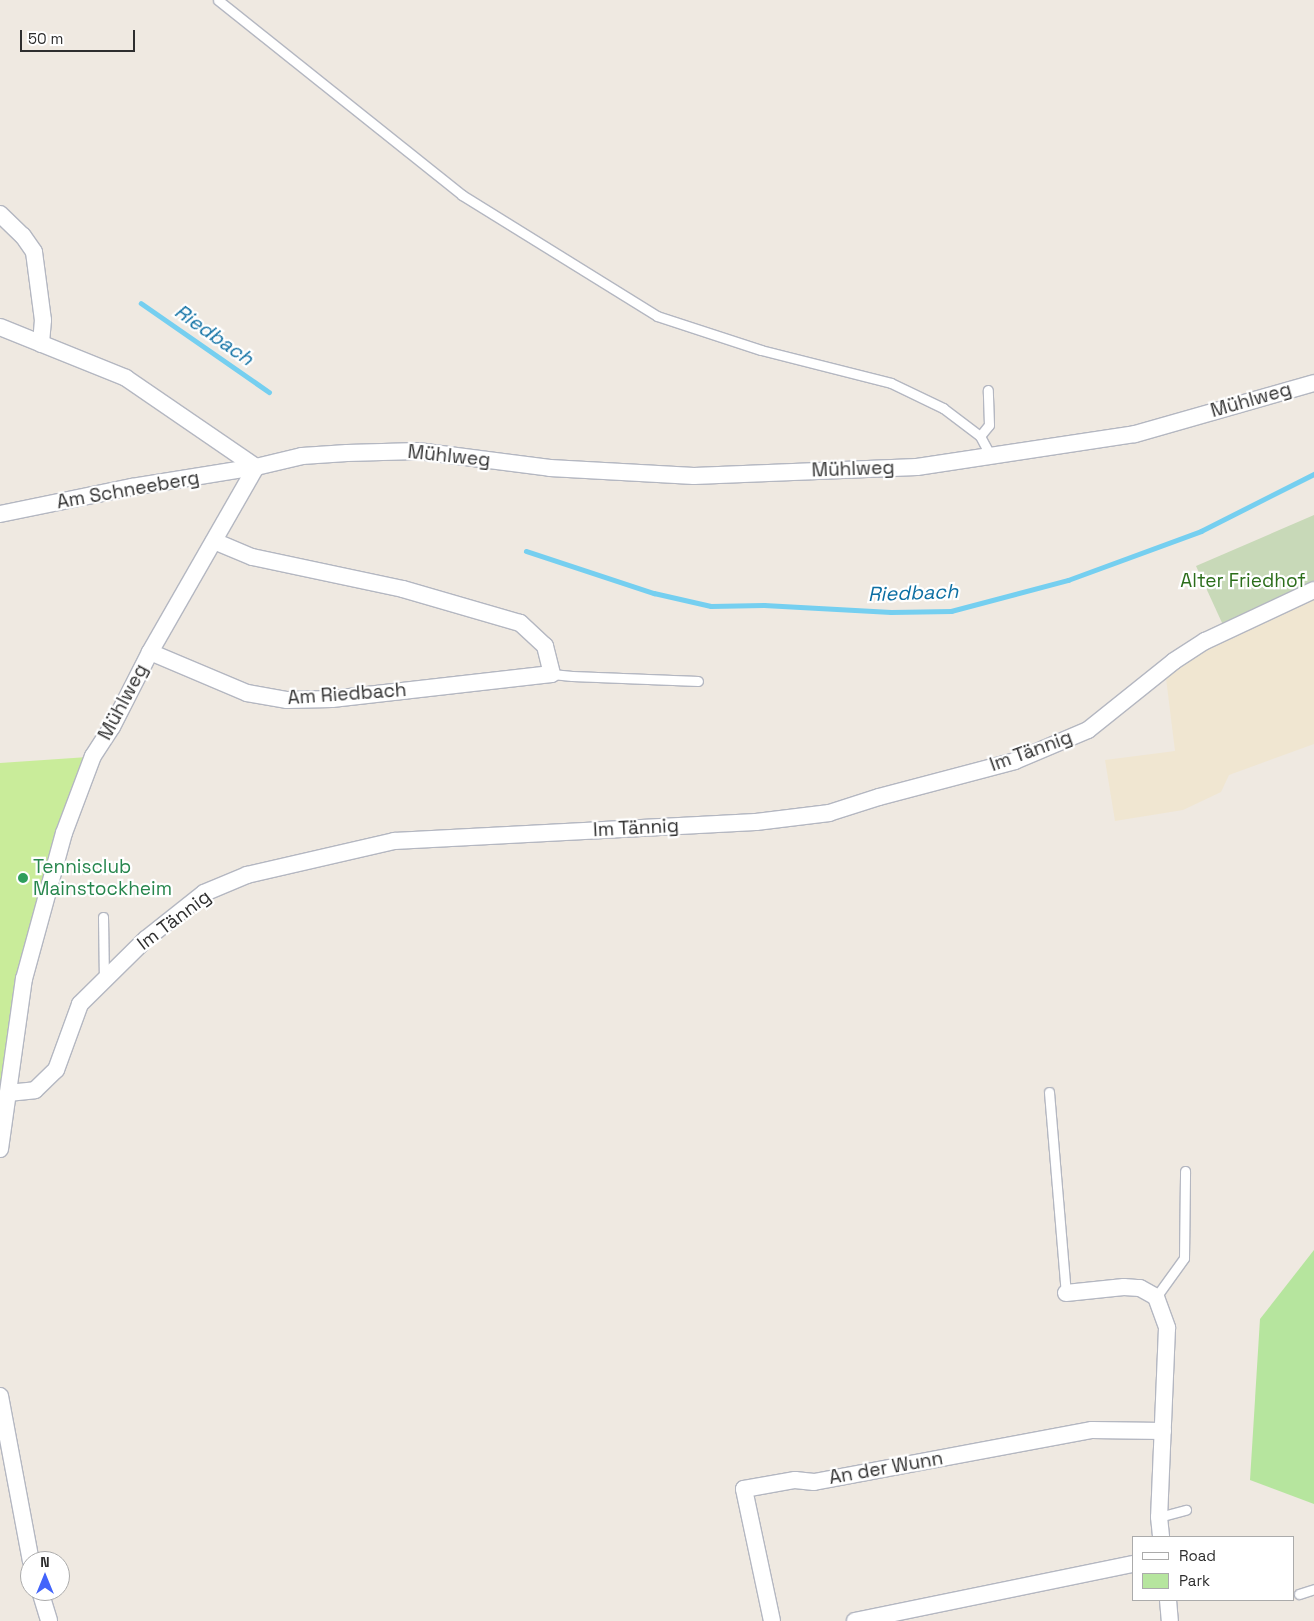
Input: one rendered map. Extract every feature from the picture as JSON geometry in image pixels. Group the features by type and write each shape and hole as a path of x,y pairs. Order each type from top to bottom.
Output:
{"street":[{"path":"0,214 23,236 34,252 43,320 41,344"},
{"path":"0,327 126,378 256,467"},
{"name":"Mühlweg","path":"0,1149 24,979 64,833 93,756 112,727 150,652 256,467 302,456 418,451 550,468 694,476 917,467 1135,434 1314,383"},
{"name":"Am Schneeberg","path":"0,514 132,487 256,467"},
{"path":"214,541 252,557 403,589 520,623 545,646 552,674"},
{"name":"Im Tännig","path":"8,1093 36,1090 56,1070 80,1004 146,938 204,893 267,868 394,841 756,822 829,813 879,797 1015,761 1088,730 1174,661 1206,641 1314,590"},
{"name":"Am Riedbach","path":"150,652 247,693 287,700 332,699 552,674"},
{"path":"1066,1293 1124,1287 1140,1288 1156,1297 1167,1328 1159,1517 1161,1536"},
{"path":"0,1396 29,1551"},
{"name":"An der Wunn","path":"772,1621 744,1489 795,1480 814,1482 1092,1430 1163,1431"},
{"path":"855,1621 1132,1564"},
{"path":"43,1601 49,1621"},
{"path":"1168,1601 1170,1621"}],"lane":[{"path":"218,0 462,195 657,316 761,350 891,383 943,408 980,436 992,457"},
{"path":"980,436 989,426 988,390"},
{"name":"Am Riedbach","path":"552,674 698,681"},
{"path":"103,916 104,980"},
{"path":"1049,1092 1066,1293"},
{"path":"1156,1297 1184,1258 1185,1171"},
{"path":"1159,1517 1186,1510"},
{"path":"1299,1594 1314,1589"}],"shaded area":[{"path":"1314,599 1314,744 1229,775 1221,792 1183,810 1115,821 1105,760 1175,751 1166,678 1176,667 1204,650"}],"green space":[{"name":"Alter Friedhof","path":"1314,515 1314,584 1223,625 1196,566"},
{"name":"Tennisclub Mainstockheim","path":"88,757 0,1093 0,763"},
{"path":"1314,1250 1314,1504 1250,1480 1260,1319"}],"waterway":[{"name":"Riedbach","path":"141,303 269,392"},
{"name":"Riedbach","path":"526,551 654,593 711,606 764,605 891,612 951,611 1068,580 1201,531 1314,474"}],"place":[{"name":"Tennisclub Mainstockheim","path":"23,878"}]}
